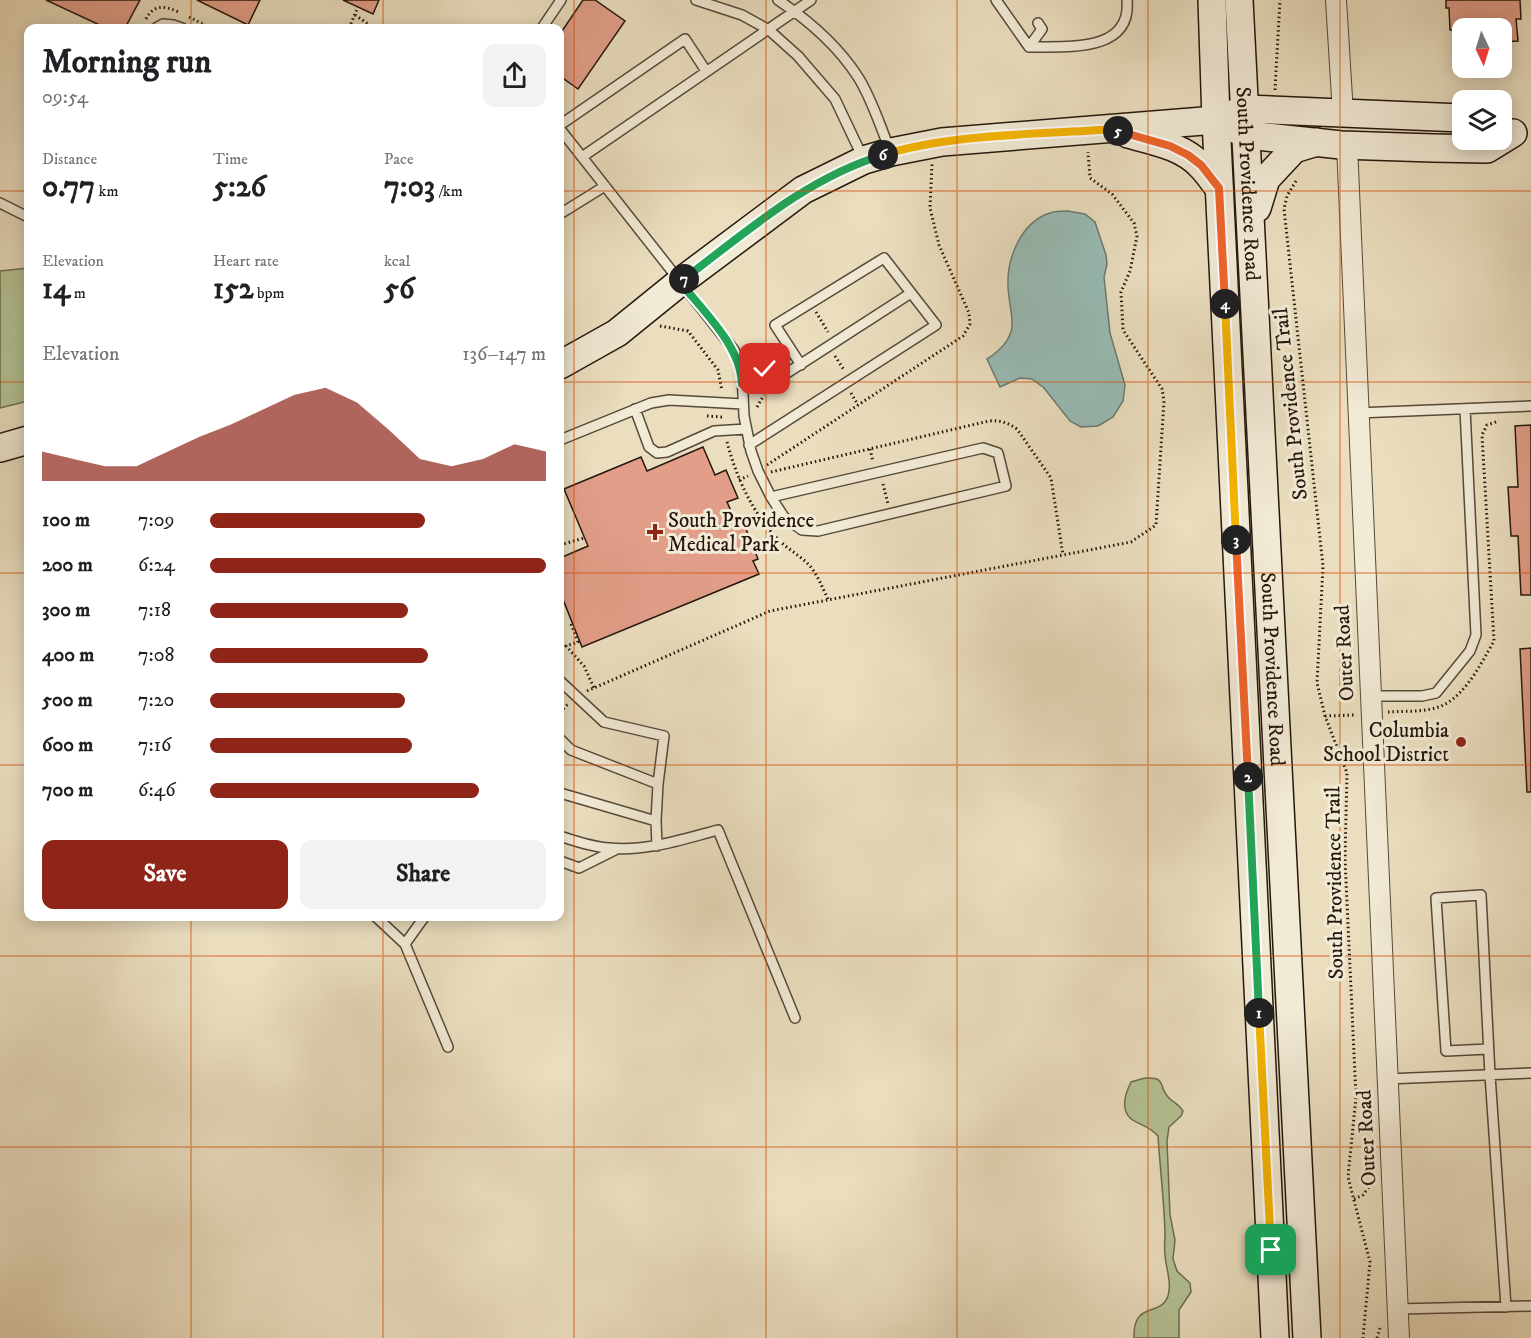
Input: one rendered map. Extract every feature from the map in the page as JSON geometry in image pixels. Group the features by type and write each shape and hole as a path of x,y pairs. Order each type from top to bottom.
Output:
{"main road":[{"name":"South Providence Road","path":"1212,0 1219,188 1275,1338"},
{"name":"South Providence Road","path":"1239,0 1248,135 1307,1338"},
{"path":"564,363 617,333 680,282 803,190 864,160 891,152 933,144 1216,120 1246,109 1452,118"},
{"path":"1216,120 1248,135 1347,145 1487,149 1515,131"},
{"path":"1112,129 1170,146 1188,155 1201,165 1219,188"},
{"path":"1252,233 1258,199 1266,178 1294,149 1317,142"},
{"path":"0,448 24,441"}],"street":[{"path":"1336,0 1343,114"},
{"name":"Outer Road","path":"1347,145 1399,1338"}],"lane":[{"path":"545,24 561,0"},
{"path":"696,0 742,15 769,30 798,56 835,99 864,160"},
{"path":"777,0 794,11 836,48 859,78 891,152"},
{"path":"582,157 811,0"},
{"path":"996,0 1029,47"},
{"path":"1029,47 1085,46 1106,40 1120,30 1128,12 1127,0"},
{"path":"1029,47 1042,29 1038,22"},
{"path":"564,130 685,39 706,70"},
{"path":"564,136 734,350 742,373 743,404 749,445 758,471 771,497 784,517 802,530 818,531 1006,486 998,453 983,448 771,497"},
{"path":"564,211 604,186"},
{"path":"0,203 24,215"},
{"path":"749,445 936,325 884,258 775,325 801,365"},
{"path":"742,384 770,384 911,293"},
{"path":"564,438 651,403 669,400 743,404"},
{"path":"1358,413 1531,406"},
{"path":"1370,696 1422,696 1436,693 1470,651 1476,635 1465,408"},
{"path":"635,409 649,447 657,453 667,452 714,431 746,429"},
{"path":"564,685 604,722 664,736 658,784 657,846"},
{"path":"564,743 571,750 658,784"},
{"path":"564,794 656,821"},
{"path":"564,837 589,844 618,848 657,846 718,830 795,1018"},
{"path":"564,862 579,868 618,848"},
{"path":"1488,1049 1446,1051 1436,898 1481,895 1488,1049 1506,1307"},
{"path":"380,921 405,944 448,1047"},
{"path":"405,944 421,921"},
{"path":"1387,1079 1531,1073"},
{"path":"1398,1309 1531,1306"}],"path":[{"path":"1275,90 1280,0"},
{"path":"351,24 358,7"},
{"path":"355,15 368,24"},
{"path":"758,471 963,336 970,324 969,313 939,245 930,208 933,144"},
{"name":"South Providence Trail","path":"1296,182 1287,196 1284,209 1323,566 1317,683 1325,716 1347,773 1345,859 1356,1097 1348,1177 1370,1262 1363,1338"},
{"path":"769,464 761,438 756,406 764,396 768,357 788,346"},
{"path":"564,544 585,538"},
{"path":"570,624 578,642 566,646 584,666 594,688"}],"green space":[{"path":"24,268 24,402 0,408 0,271"},
{"path":"1145,1078 1160,1081 1165,1094 1183,1111 1169,1127 1167,1141 1170,1215 1175,1240 1173,1259 1177,1271 1190,1283 1191,1292 1179,1310 1179,1338 1134,1338 1138,1318 1164,1303 1168,1296 1169,1286 1158,1136 1130,1118 1125,1110 1126,1095 1131,1082"}],"water":[{"path":"1068,211 1085,214 1095,222 1106,255 1107,264 1104,277 1110,333 1125,385 1123,401 1113,417 1098,426 1081,427 1070,421 1044,388 1032,379 1020,378 1000,387 987,359 1003,346 1011,332 1008,275 1018,242 1031,224 1040,218 1052,212"}],"building":[{"path":"46,0 140,0 127,24 97,24"},
{"path":"197,0 260,0 248,24"},
{"path":"343,0 379,0 373,14"},
{"path":"583,0 595,0 625,21 578,89 564,79 564,28"},
{"path":"1446,0 1520,0 1521,19 1516,19 1518,41 1512,41 1512,18 1452,18 1452,30 1450,30 1449,8 1446,8"},
{"path":"1531,425 1531,595 1521,595 1518,536 1511,536 1508,487 1518,487 1515,426"},
{"path":"703,447 715,475 726,470 738,498 727,502 738,526 744,524 758,559 753,561 759,574 582,647 564,602 564,556 588,546 564,489 641,457 647,471"},
{"path":"1531,648 1531,792 1527,792 1520,649"}],"place":[{"name":"South Providence Medical Park","path":"655,532"},
{"name":"Columbia School District","path":"1461,742"}],"route":[{"path":"765,369 764,384 742,384 742,373 734,350 680,282 803,190 864,160 942,142 1112,129 1170,146 1188,155 1201,165 1219,188 1271,1250"}]}
